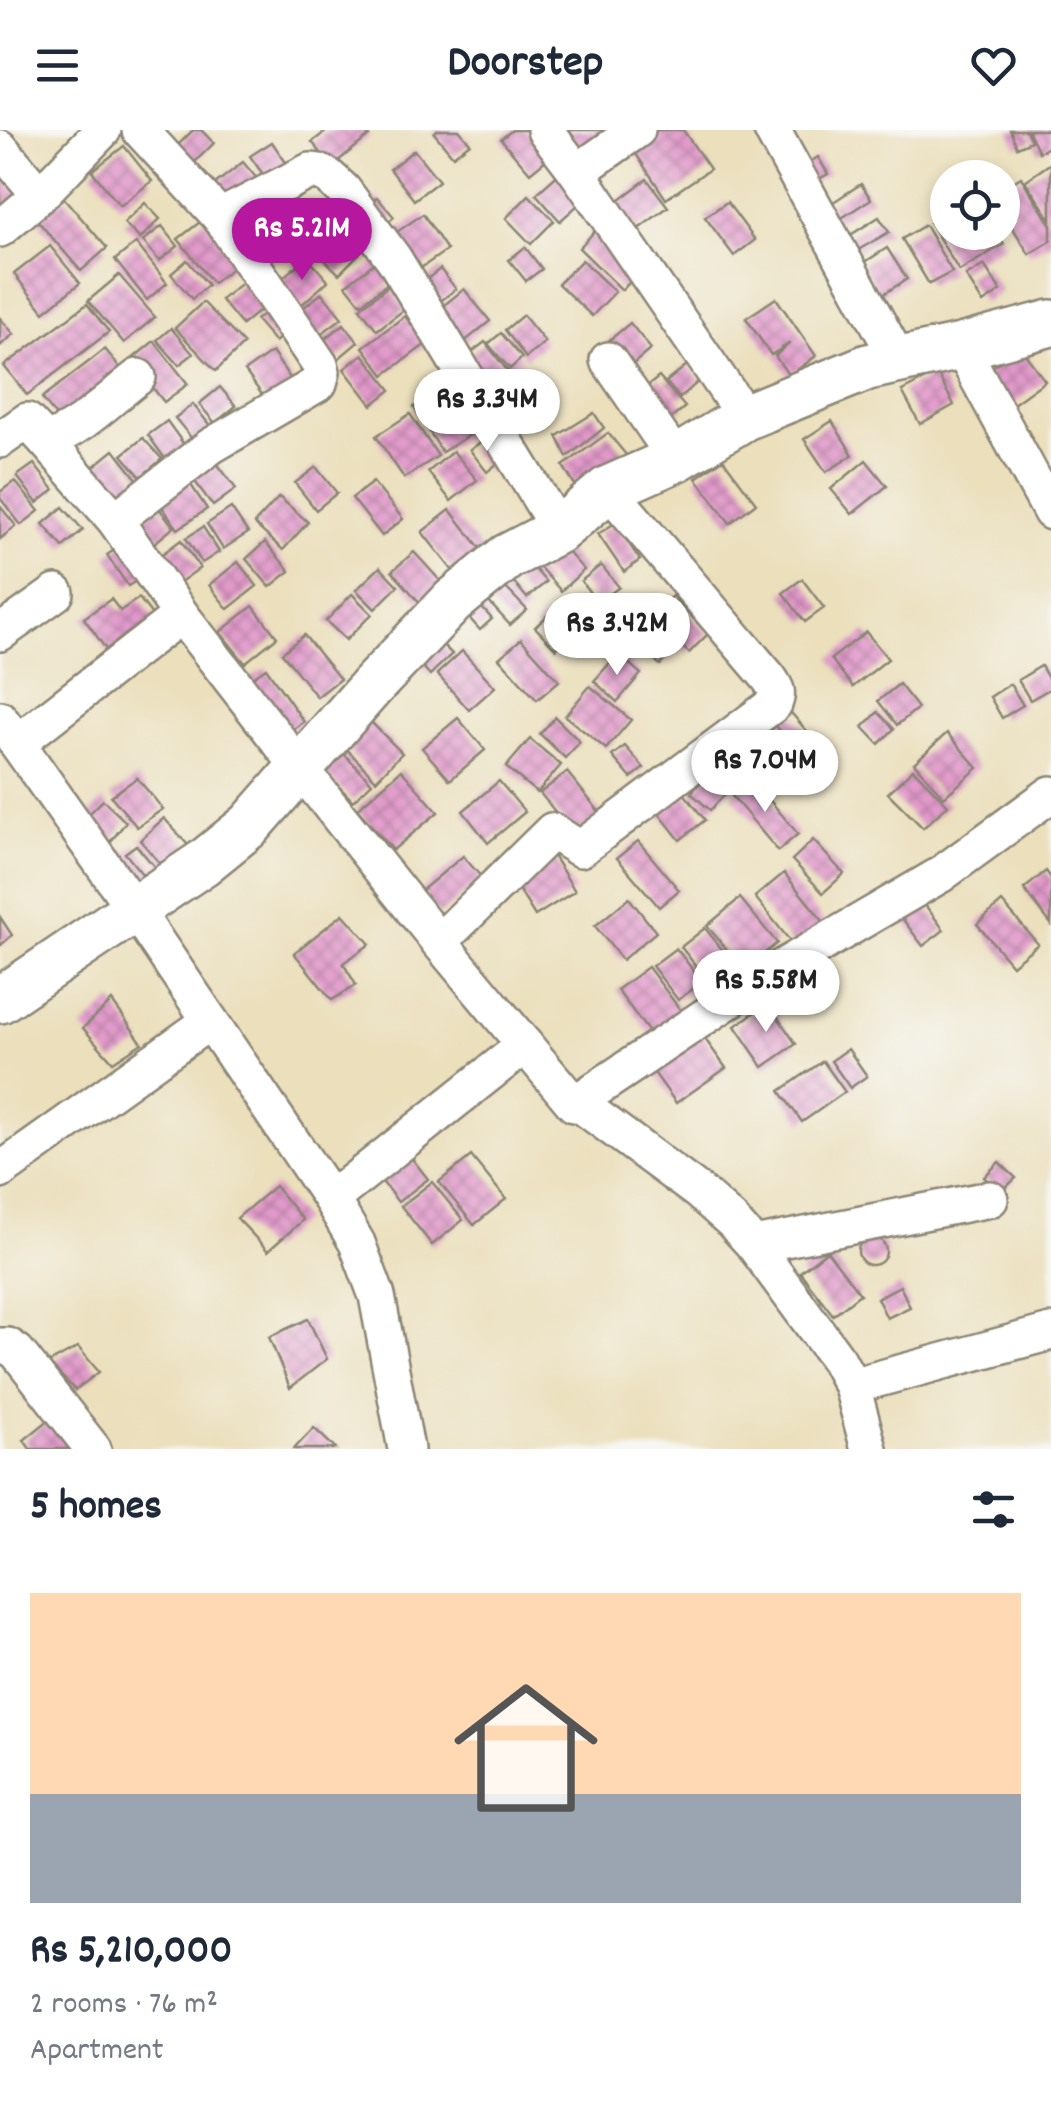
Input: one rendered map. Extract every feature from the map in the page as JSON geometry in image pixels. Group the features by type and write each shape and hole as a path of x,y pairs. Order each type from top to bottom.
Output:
{"main road":[{"path":"0,1000 204,863 250,825 371,687 453,601 507,557 559,530 608,489 676,458 744,417 868,368 1051,323"}],"street":[{"path":"0,229 40,195 103,130"},
{"path":"115,520 211,446 306,391 322,377 320,365 220,217 140,130"},
{"path":"545,130 744,417"},
{"path":"577,172 638,130"},
{"path":"772,130 898,361"},
{"path":"0,148 40,195"},
{"path":"220,217 310,171 329,177 360,210 394,259 559,530"},
{"path":"962,347 1051,512"},
{"path":"608,360 676,458"},
{"path":"46,441 76,426 138,377"},
{"path":"0,440 27,421 115,520 181,614 300,768 574,1104 755,983 940,876 1051,794"},
{"path":"440,942 552,832 580,848 774,704 776,688 769,678 608,489"},
{"path":"0,633 56,593"},
{"path":"181,614 8,731 135,910 357,1243 377,1296 406,1449"},
{"path":"0,1171 210,1021"},
{"path":"331,1199 525,1045"},
{"path":"577,1102 699,1192 754,1245 838,1360 852,1386 869,1449"},
{"path":"754,1245 990,1199"},
{"path":"852,1386 1051,1332"},
{"path":"0,1346 17,1352 93,1449"}],"building":[{"path":"193,130 201,130 214,143 193,164 176,147"},
{"path":"328,130 364,130 369,136 332,166 312,142"},
{"path":"459,130 470,143 453,156 434,133"},
{"path":"512,130 533,130 553,154 530,173 501,139"},
{"path":"566,130 622,130 587,160"},
{"path":"645,130 683,130 710,169 666,199 628,142"},
{"path":"1010,130 1026,130 1031,141 1017,147"},
{"path":"1028,130 1051,130 1051,146 1039,152"},
{"path":"272,142 293,173 272,187 250,156"},
{"path":"124,146 152,181 120,206 92,171"},
{"path":"414,150 439,181 414,200 390,169"},
{"path":"818,157 828,174 808,185 807,164"},
{"path":"243,162 259,181 226,207 210,188"},
{"path":"1051,163 1051,220 1025,181"},
{"path":"563,170 587,197 560,221 536,194"},
{"path":"0,173 18,195 0,210"},
{"path":"1020,178 1051,225 1051,241 1029,254 1020,240"},
{"path":"647,179 668,207 637,230 616,202"},
{"path":"861,184 871,199 837,221 827,206"},
{"path":"529,195 554,221 531,244 506,218"},
{"path":"63,197 107,248 81,271 37,220"},
{"path":"377,197 394,217 381,227 364,207"},
{"path":"727,202 755,240 734,256 705,217"},
{"path":"145,203 160,219 140,239 124,223"},
{"path":"272,208 297,237 267,263 242,234"},
{"path":"423,214 447,250 418,270 394,234"},
{"path":"879,217 889,232 858,250 849,236"},
{"path":"204,219 239,263 213,283 178,239"},
{"path":"925,225 930,234 930,250 939,250 952,272 929,284 902,239"},
{"path":"162,226 178,246 159,261 143,241"},
{"path":"335,229 359,254 339,274 314,249"},
{"path":"595,231 638,274 622,290 579,248"},
{"path":"136,243 167,283 147,300 115,260"},
{"path":"50,246 80,283 44,312 14,274"},
{"path":"525,247 542,269 526,281 509,260"},
{"path":"887,248 907,279 882,295 862,264"},
{"path":"946,250 994,250 959,271"},
{"path":"307,257 328,281 297,309 275,284"},
{"path":"382,257 397,276 361,304 346,285"},
{"path":"187,260 208,285 192,299 171,274"},
{"path":"582,260 615,292 592,316 558,284"},
{"path":"984,265 1001,291 983,303 966,276"},
{"path":"440,269 456,289 438,303 422,283"},
{"path":"119,275 155,317 124,343 88,301"},
{"path":"245,280 266,305 242,325 221,300"},
{"path":"388,286 405,309 377,330 360,308"},
{"path":"464,289 490,321 463,343 438,310"},
{"path":"322,293 342,318 314,339 295,314"},
{"path":"776,298 816,356 789,376 775,356 790,343 771,355 746,318"},
{"path":"203,302 244,344 216,371 175,328"},
{"path":"87,304 109,332 27,395 4,366"},
{"path":"272,307 291,329 275,342 256,320"},
{"path":"523,315 545,342 526,358 505,330"},
{"path":"405,316 426,344 384,375 363,347"},
{"path":"0,318 14,334 0,346"},
{"path":"630,323 651,349 627,369 606,343"},
{"path":"344,324 358,342 331,365 316,346"},
{"path":"171,328 193,354 179,365 157,340"},
{"path":"501,333 522,358 510,369 488,344"},
{"path":"154,341 188,384 164,402 131,360"},
{"path":"485,342 520,387 499,404 464,358"},
{"path":"1020,347 1045,381 1009,407 984,373"},
{"path":"105,349 128,378 64,427 42,398"},
{"path":"272,352 294,384 268,403 245,371"},
{"path":"363,354 391,390 372,405 344,369"},
{"path":"687,365 700,380 680,398 666,382"},
{"path":"937,373 954,405 920,424 902,391"},
{"path":"659,377 685,407 666,423 640,392"},
{"path":"457,380 486,425 442,452 414,407"},
{"path":"220,387 236,406 215,423 199,404"},
{"path":"193,404 215,432 198,446 175,418"},
{"path":"594,413 604,428 567,457 557,436"},
{"path":"410,414 438,456 404,478 376,436"},
{"path":"167,421 185,446 166,460 148,435"},
{"path":"832,421 853,455 826,472 804,439"},
{"path":"608,433 627,456 580,493 563,466"},
{"path":"487,437 504,458 487,472 470,450"},
{"path":"143,438 162,459 141,477 122,455"},
{"path":"114,450 141,484 120,501 93,467"},
{"path":"453,451 477,480 451,501 428,472"},
{"path":"211,455 236,489 213,506 188,472"},
{"path":"723,459 756,503 730,523 696,478"},
{"path":"866,460 887,486 852,514 831,489"},
{"path":"34,464 54,490 37,503 17,476"},
{"path":"316,467 337,493 316,510 295,483"},
{"path":"185,476 207,509 178,529 155,497"},
{"path":"15,481 39,511 21,525 0,498 0,492"},
{"path":"373,482 403,519 382,536 352,498"},
{"path":"279,497 308,522 283,550 254,524"},
{"path":"151,498 174,527 152,545 129,516"},
{"path":"0,506 16,526 0,539"},
{"path":"63,507 83,530 63,547 43,524"},
{"path":"231,508 248,533 223,549 207,524"},
{"path":"450,510 485,554 457,576 422,532"},
{"path":"615,523 640,560 624,572 598,534"},
{"path":"203,527 219,552 202,563 186,538"},
{"path":"129,540 150,572 128,586 107,555"},
{"path":"181,540 200,568 173,587 154,560"},
{"path":"558,541 584,570 561,591 534,561"},
{"path":"265,542 290,571 270,587 246,559"},
{"path":"414,552 444,585 422,605 392,571"},
{"path":"526,559 546,582 527,598 508,575"},
{"path":"238,562 257,586 228,609 209,585"},
{"path":"601,565 619,587 598,603 581,581"},
{"path":"380,567 398,586 375,609 356,590"},
{"path":"802,579 824,608 805,622 783,593"},
{"path":"505,587 527,610 510,625 489,602"},
{"path":"352,594 372,614 346,640 326,621"},
{"path":"672,596 708,634 689,653 652,615"},
{"path":"139,598 159,624 112,658 84,618 111,599 120,611"},
{"path":"476,601 492,619 480,630 464,612"},
{"path":"559,605 579,627 556,649 535,627"},
{"path":"253,606 277,637 245,663 220,632"},
{"path":"648,619 677,647 660,665 631,637"},
{"path":"866,632 888,659 853,687 831,659"},
{"path":"304,635 340,679 317,697 282,653"},
{"path":"436,638 452,654 430,675 415,658"},
{"path":"521,639 559,681 537,700 499,658"},
{"path":"462,651 495,687 469,710 437,674"},
{"path":"618,654 641,674 617,702 594,681"},
{"path":"1041,666 1051,688 1030,700 1018,680"},
{"path":"266,668 304,722 283,736 245,682"},
{"path":"899,684 918,708 897,725 878,701"},
{"path":"1010,684 1023,705 1002,718 990,697"},
{"path":"590,686 631,720 606,749 565,716"},
{"path":"787,708 818,744 802,758 772,721"},
{"path":"878,712 894,729 879,744 863,727"},
{"path":"366,717 402,753 376,780 340,742"},
{"path":"555,717 580,742 565,758 540,734"},
{"path":"458,718 485,750 450,780 422,748"},
{"path":"766,723 788,753 773,765 750,735"},
{"path":"947,733 978,768 944,797 914,763"},
{"path":"530,739 561,765 537,793 506,767"},
{"path":"625,746 644,768 631,778 612,756"},
{"path":"338,748 372,783 353,801 319,766"},
{"path":"713,768 733,786 710,810 691,793"},
{"path":"913,769 948,805 923,828 888,793"},
{"path":"401,770 438,812 393,850 357,809"},
{"path":"567,772 601,814 574,835 540,793"},
{"path":"137,778 163,809 137,827 111,796"},
{"path":"752,779 798,834 778,851 732,796"},
{"path":"499,781 525,812 488,843 463,811"},
{"path":"683,792 705,820 680,840 658,812"},
{"path":"103,800 126,822 107,846 82,821"},
{"path":"164,818 195,853 168,873 140,840"},
{"path":"813,840 844,874 823,893 792,860"},
{"path":"638,841 679,890 659,907 617,858"},
{"path":"136,845 164,878 150,884 125,853"},
{"path":"552,854 575,891 535,916 512,879"},
{"path":"463,856 483,879 440,915 421,891"},
{"path":"1046,871 1051,878 1051,924 1024,889"},
{"path":"784,873 828,927 798,951 755,897"},
{"path":"629,898 656,932 622,960 595,926"},
{"path":"740,898 777,943 744,970 707,926"},
{"path":"922,901 944,930 923,946 901,917"},
{"path":"1002,902 1038,944 1012,965 977,924"},
{"path":"343,914 370,944 343,963 356,985 332,1000 294,953"},
{"path":"0,917 12,935 0,946"},
{"path":"705,928 742,975 718,994 681,947"},
{"path":"676,948 702,982 678,1000 652,966"},
{"path":"648,967 685,1016 654,1039 617,990"},
{"path":"112,1001 142,1043 113,1062 83,1028"},
{"path":"768,1003 796,1044 763,1067 735,1026"},
{"path":"700,1032 726,1068 676,1103 650,1067"},
{"path":"848,1049 867,1076 850,1088 831,1061"},
{"path":"823,1061 845,1092 802,1122 780,1091"},
{"path":"403,1147 428,1179 398,1202 373,1170"},
{"path":"471,1156 506,1199 474,1225 439,1182"},
{"path":"999,1162 1016,1178 1000,1193 984,1177"},
{"path":"432,1182 463,1220 432,1245 401,1206"},
{"path":"275,1186 303,1220 268,1251 237,1218"},
{"path":"872,1237 882,1241 886,1251 882,1261 872,1265 862,1261 858,1251 862,1241"},
{"path":"827,1251 860,1294 833,1315 800,1272"},
{"path":"900,1286 910,1307 887,1318 877,1298"},
{"path":"308,1319 327,1359 290,1388 269,1337"},
{"path":"78,1347 99,1372 75,1390 49,1363"},
{"path":"50,1419 75,1449 30,1449 24,1440"},
{"path":"314,1428 336,1449 294,1449"}]}
